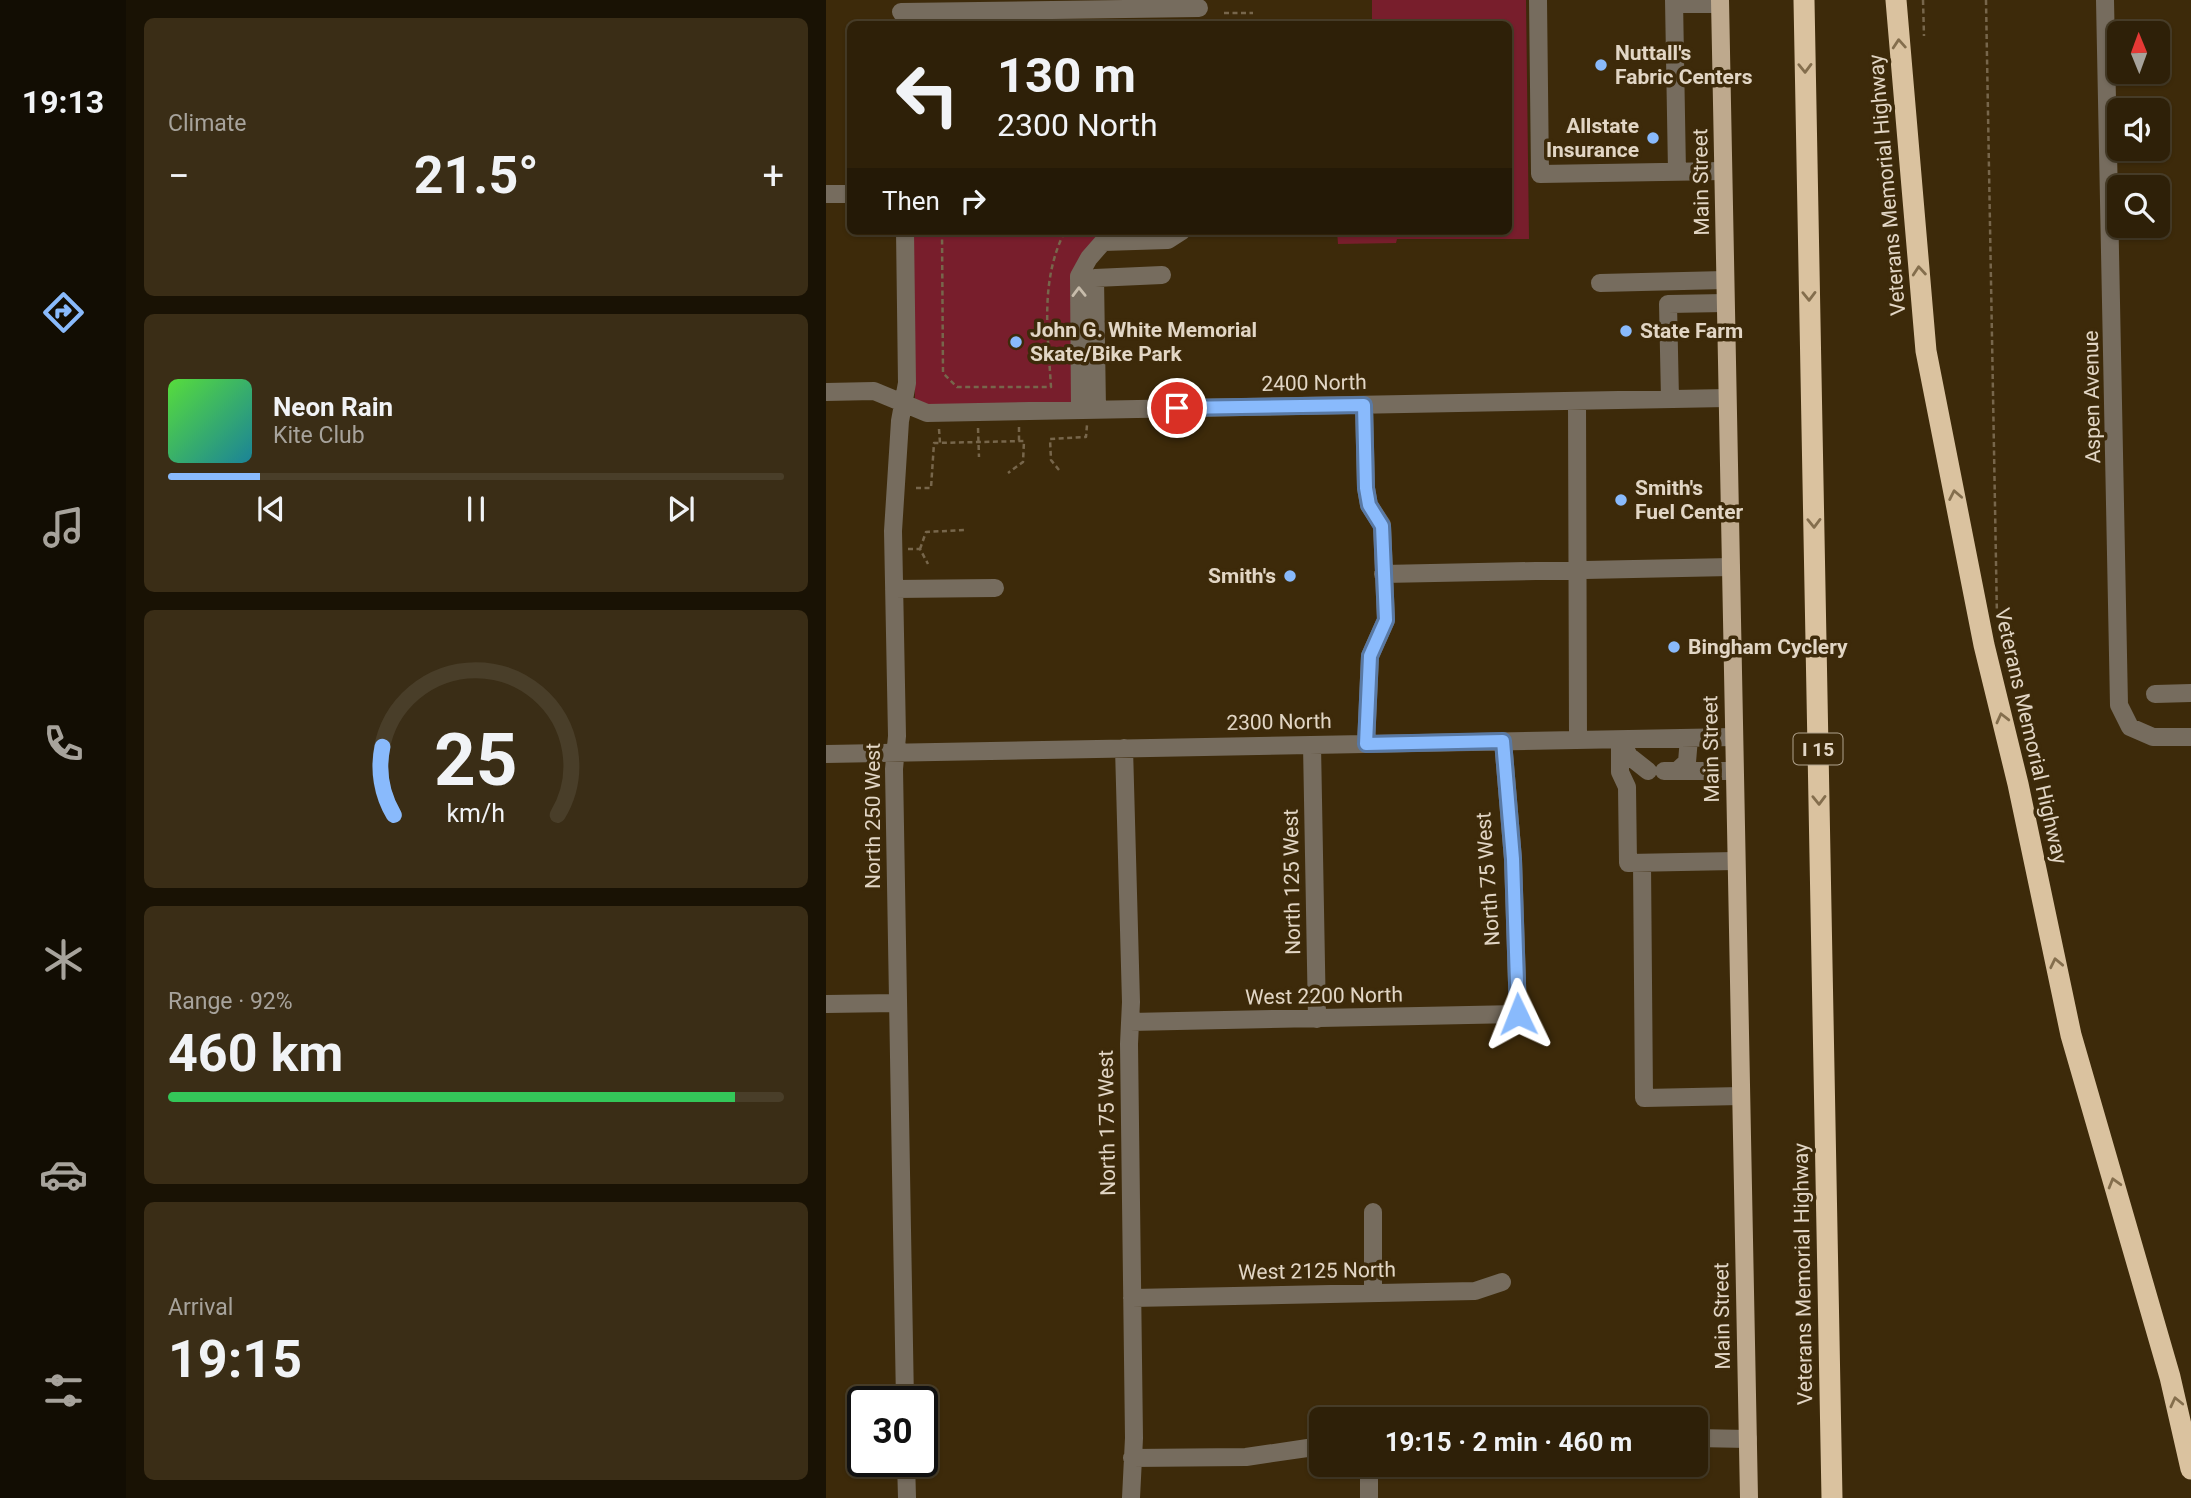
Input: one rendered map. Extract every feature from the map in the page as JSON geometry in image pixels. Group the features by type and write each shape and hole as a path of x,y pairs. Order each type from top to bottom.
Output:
{"highway":[{"name":"Veterans Memorial Highway","path":"1804,0 1832,1498"},
{"name":"Veterans Memorial Highway","path":"1896,0 1926,351 1979,619 2018,784 2071,1035 2171,1377 2191,1469"}],"main road":[{"name":"Main Street","path":"1720,2 1749,1498"}],"street":[{"path":"1538,0 1540,174 1723,171"},
{"name":"Aspen Avenue","path":"2105,0 2119,705 2130,727 2153,737 2191,737"},
{"path":"1677,172 1674,2 1720,2"},
{"path":"901,12 1199,11"},
{"path":"826,194 847,194"},
{"name":"North 250 West","path":"905,235 904,404 893,531 897,1003 905,1386"},
{"path":"1088,414 1079,276 1088,258 1103,242 1168,240 1176,235"},
{"path":"1088,414 1095,278 1162,275"},
{"path":"1601,282 1725,280"},
{"path":"1670,399 1668,304 1725,303"},
{"name":"2400 North","path":"826,392 874,391 927,413 1088,414 1727,398"},
{"path":"1577,401 1578,740"},
{"path":"1364,405 1366,488 1369,505 1382,526 1386,620 1370,656 1366,744"},
{"path":"1383,574 1731,567"},
{"path":"894,589 995,587"},
{"path":"2155,694 2191,693"},
{"name":"2300 North","path":"826,754 1733,737"},
{"path":"1663,771 1687,762 1689,738"},
{"path":"1620,740 1629,756 1663,771 1734,771"},
{"path":"1620,740 1620,772 1628,786 1629,863 1735,860"},
{"name":"North 75 West","path":"1503,741 1513,859 1518,1014"},
{"name":"North 125 West","path":"1312,745 1317,1019"},
{"name":"North 175 West","path":"1124,748 1130,1022 1130,1498"},
{"path":"1642,863 1644,1098 1741,1096"},
{"path":"826,1004 897,1003"},
{"name":"West 2200 North","path":"1130,1022 1518,1014"},
{"path":"1373,1212 1373,1293"},
{"name":"West 2125 North","path":"1132,1298 1475,1291 1502,1282"},
{"path":"1708,1438 1748,1439"},
{"path":"1132,1458 1246,1457 1309,1448"},
{"path":"906,1477 907,1498"},
{"path":"1369,1477 1369,1498"}],"path":[{"path":"1923,0 1924,36"},
{"path":"1986,0 1997,622"},
{"path":"1224,13 1253,13"},
{"path":"942,235 943,373 957,387 1051,387 1046,300 1052,258 1063,235"},
{"path":"1059,470 1051,460 1050,439 1086,437 1088,414"},
{"path":"1018,426 1019,441"},
{"path":"978,427 979,457"},
{"path":"939,428 940,443"},
{"path":"916,488 931,488 934,443 1024,441 1023,462 1008,472"},
{"path":"928,564 920,549 926,532 965,530"},
{"path":"908,550 920,549"}],"shaded area":[{"path":"1372,0 1526,0 1529,239 1397,239 1396,243 1338,244 1337,235 1512,235 1512,21 1372,21"},
{"path":"913,235 1153,235 1085,252 1074,404 915,407"}],"place":[{"name":"Nuttall's Fabric Centers","path":"1601,65"},
{"name":"Allstate Insurance","path":"1653,138"},
{"name":"State Farm","path":"1626,331"},
{"name":"John G. White Memorial Skate/Bike Park","path":"1016,342"},
{"name":"Smith's Fuel Center","path":"1621,500"},
{"name":"Smith's","path":"1290,576"},
{"name":"Bingham Cyclery","path":"1674,647"}],"route":[{"path":"1177,408 1364,405 1366,488 1369,505 1382,526 1386,620 1370,656 1366,744 1503,741 1507,818 1513,859 1518,1014"}]}
